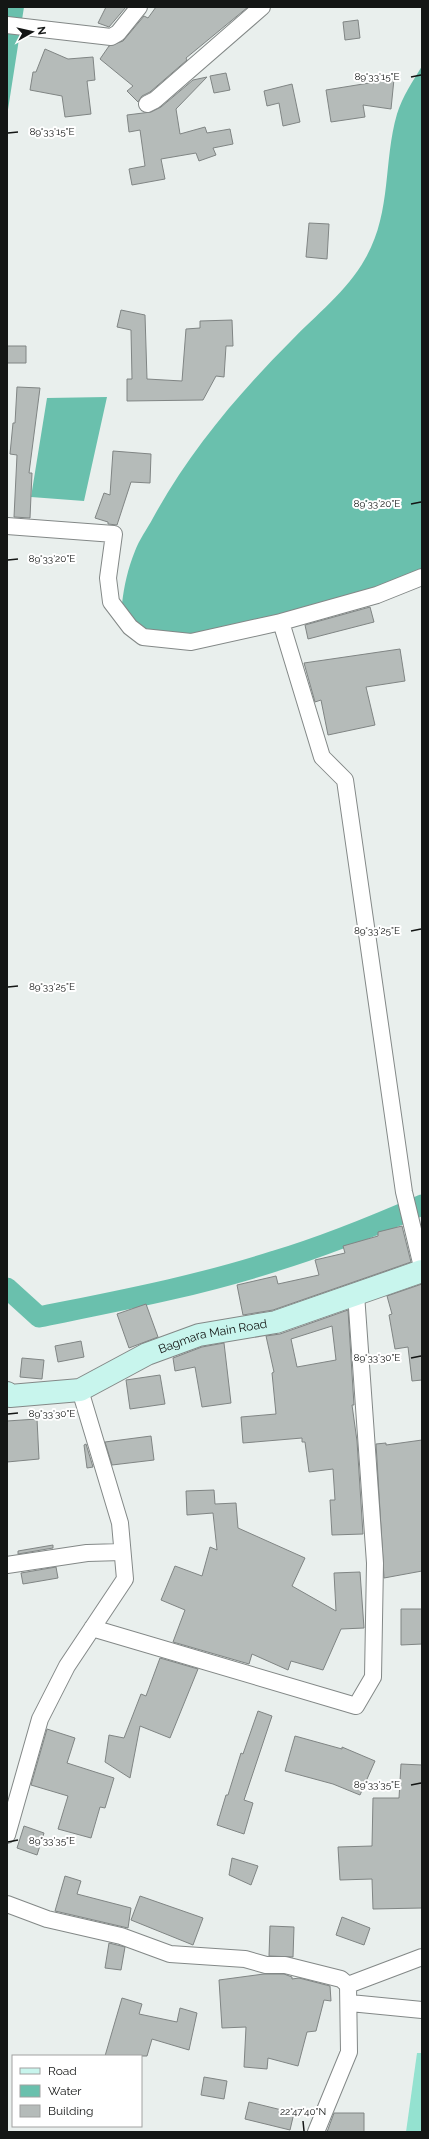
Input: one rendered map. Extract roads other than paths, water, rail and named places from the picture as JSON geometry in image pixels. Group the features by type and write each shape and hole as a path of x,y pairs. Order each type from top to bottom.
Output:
{"street":[{"path":"7,25 111,37 118,33 139,7"},
{"path":"147,104 155,100 262,7"},
{"path":"7,526 114,534 108,578 111,602 130,627 143,637 191,642 281,622 376,595 422,577"},
{"path":"281,622 322,757 345,780 404,1192 422,1267"},
{"name":"Bagmara Main Road","path":"7,1393 10,1396 80,1390 147,1354 199,1335 276,1322 422,1271"},
{"path":"92,1628 356,1706 373,1677 375,1563 356,1294"},
{"path":"7,1835 40,1718 67,1666 125,1579 120,1524 80,1390"},
{"path":"7,1565 87,1553 122,1552"},
{"path":"7,1904 47,1919 121,1936 170,1954 245,1959 266,1965 285,1964 341,1979 348,1986 350,2003 350,2052 316,2132"},
{"path":"348,1986 422,1957"},
{"path":"350,2003 422,2010"}],"water":[{"path":"7,7 24,7 7,116"},
{"path":"422,66 422,570 367,591 322,605 199,634 147,631 132,618 122,604 128,570 139,543 182,470 216,425 271,361 331,302 358,271 374,242 379,224 397,114 411,83"},
{"path":"107,397 84,501 31,497 47,398"}],"waterway":[{"path":"7,1288 39,1317 158,1292 246,1270 331,1242 422,1205"}]}
